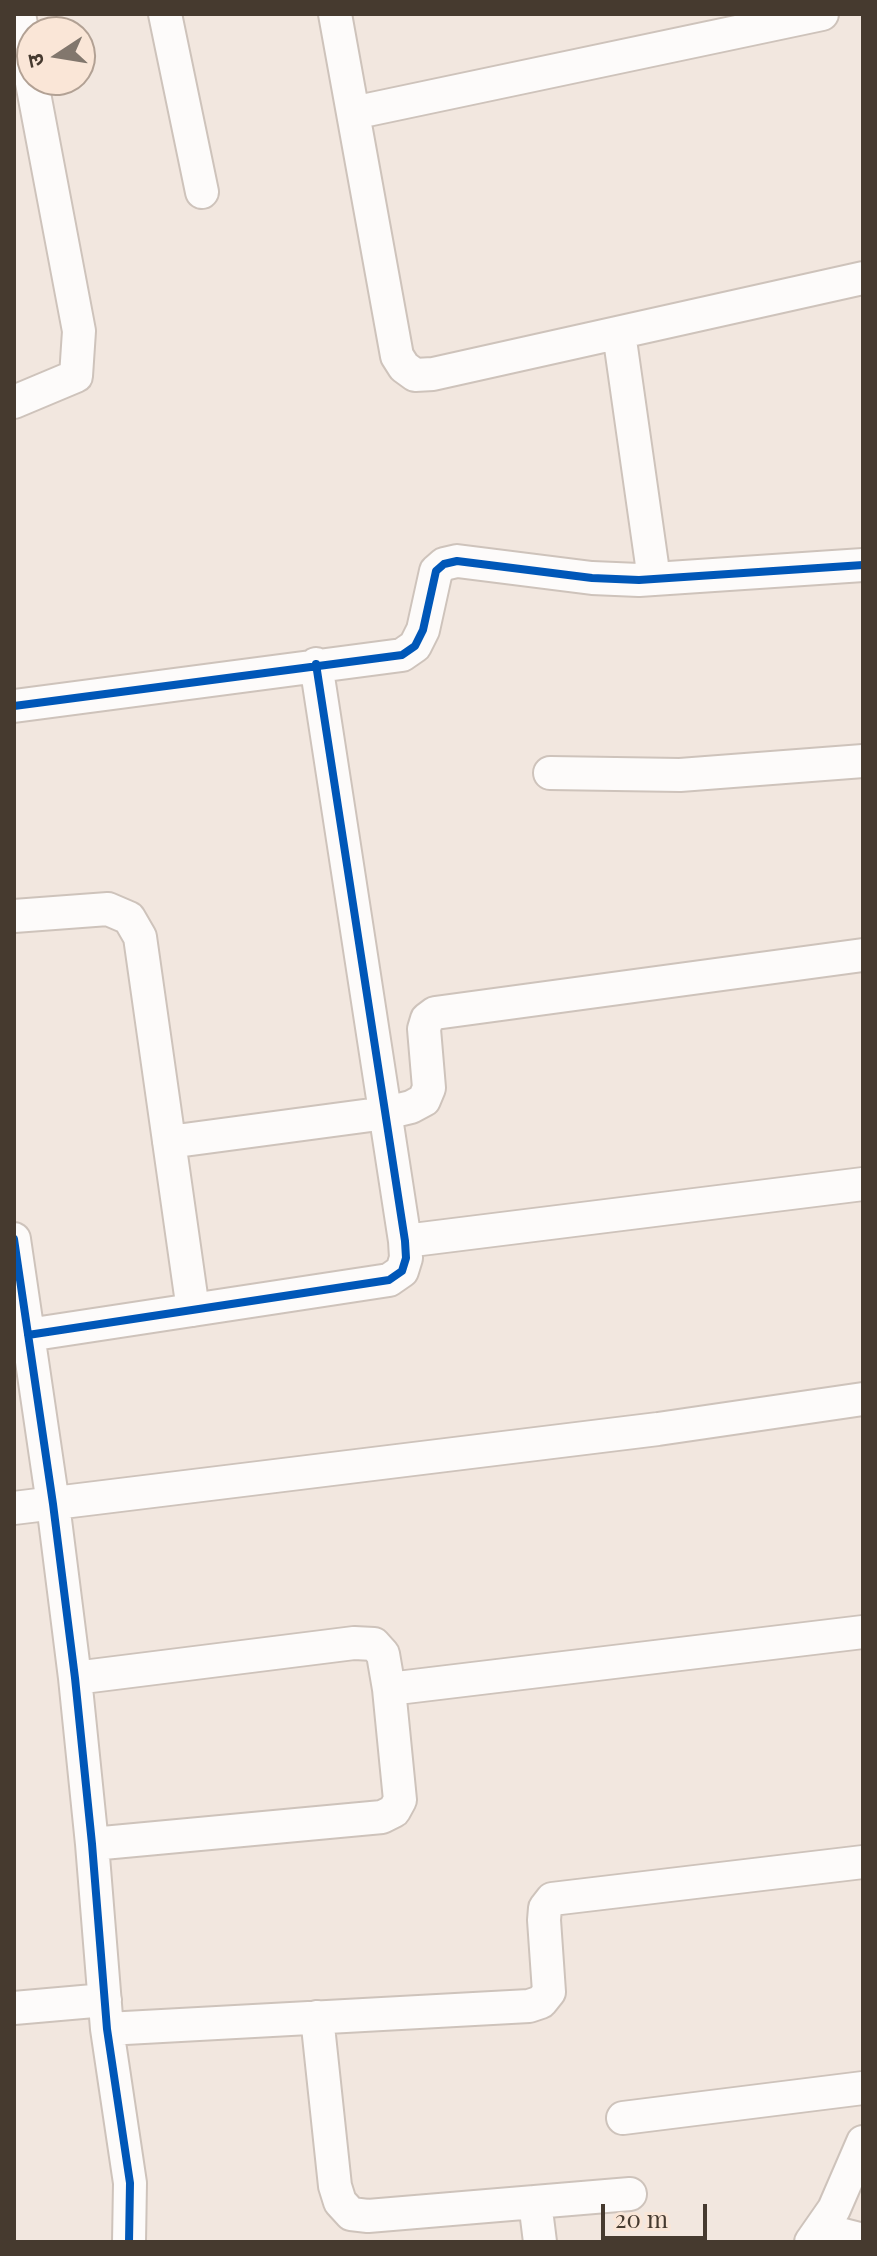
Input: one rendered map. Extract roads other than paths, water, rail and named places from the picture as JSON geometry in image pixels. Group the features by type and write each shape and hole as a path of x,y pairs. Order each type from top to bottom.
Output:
{"street":[{"path":"14,402 76,376 79,331 19,14"},
{"path":"165,14 202,192"},
{"path":"335,14 397,356 404,367 415,375 433,374 863,278"},
{"path":"353,113 822,14"},
{"path":"619,333 654,579"},
{"path":"14,706 402,655 415,646 423,630 436,571 444,564 457,561 592,578 654,579 863,565"},
{"path":"28,1335 389,1280 402,1271 406,1258 405,1241 316,664"},
{"path":"550,773 680,775 863,761"},
{"path":"14,916 108,909 129,918 140,937 193,1310"},
{"path":"169,1142 411,1107 424,1100 429,1088 424,1029 427,1019 435,1013 863,955"},
{"path":"405,1241 863,1184"},
{"path":"15,1249 75,1678 106,2015 130,2183 129,2242"},
{"path":"14,1508 643,1431 863,1399"},
{"path":"389,1689 863,1632"},
{"path":"75,1678 354,1643 374,1644 383,1654 389,1689 400,1800 394,1811 382,1817 92,1844"},
{"path":"14,2008 106,2015 317,2017 529,2006 541,2002 549,1992 544,1920 545,1908 552,1899 863,1862"},
{"path":"317,2017 335,2186 340,2202 351,2214 368,2216 630,2194"},
{"path":"623,2118 863,2088"},
{"path":"815,2236 834,2209 862,2148"},
{"path":"535,2202 540,2242"},
{"path":"815,2236 863,2240"}]}
